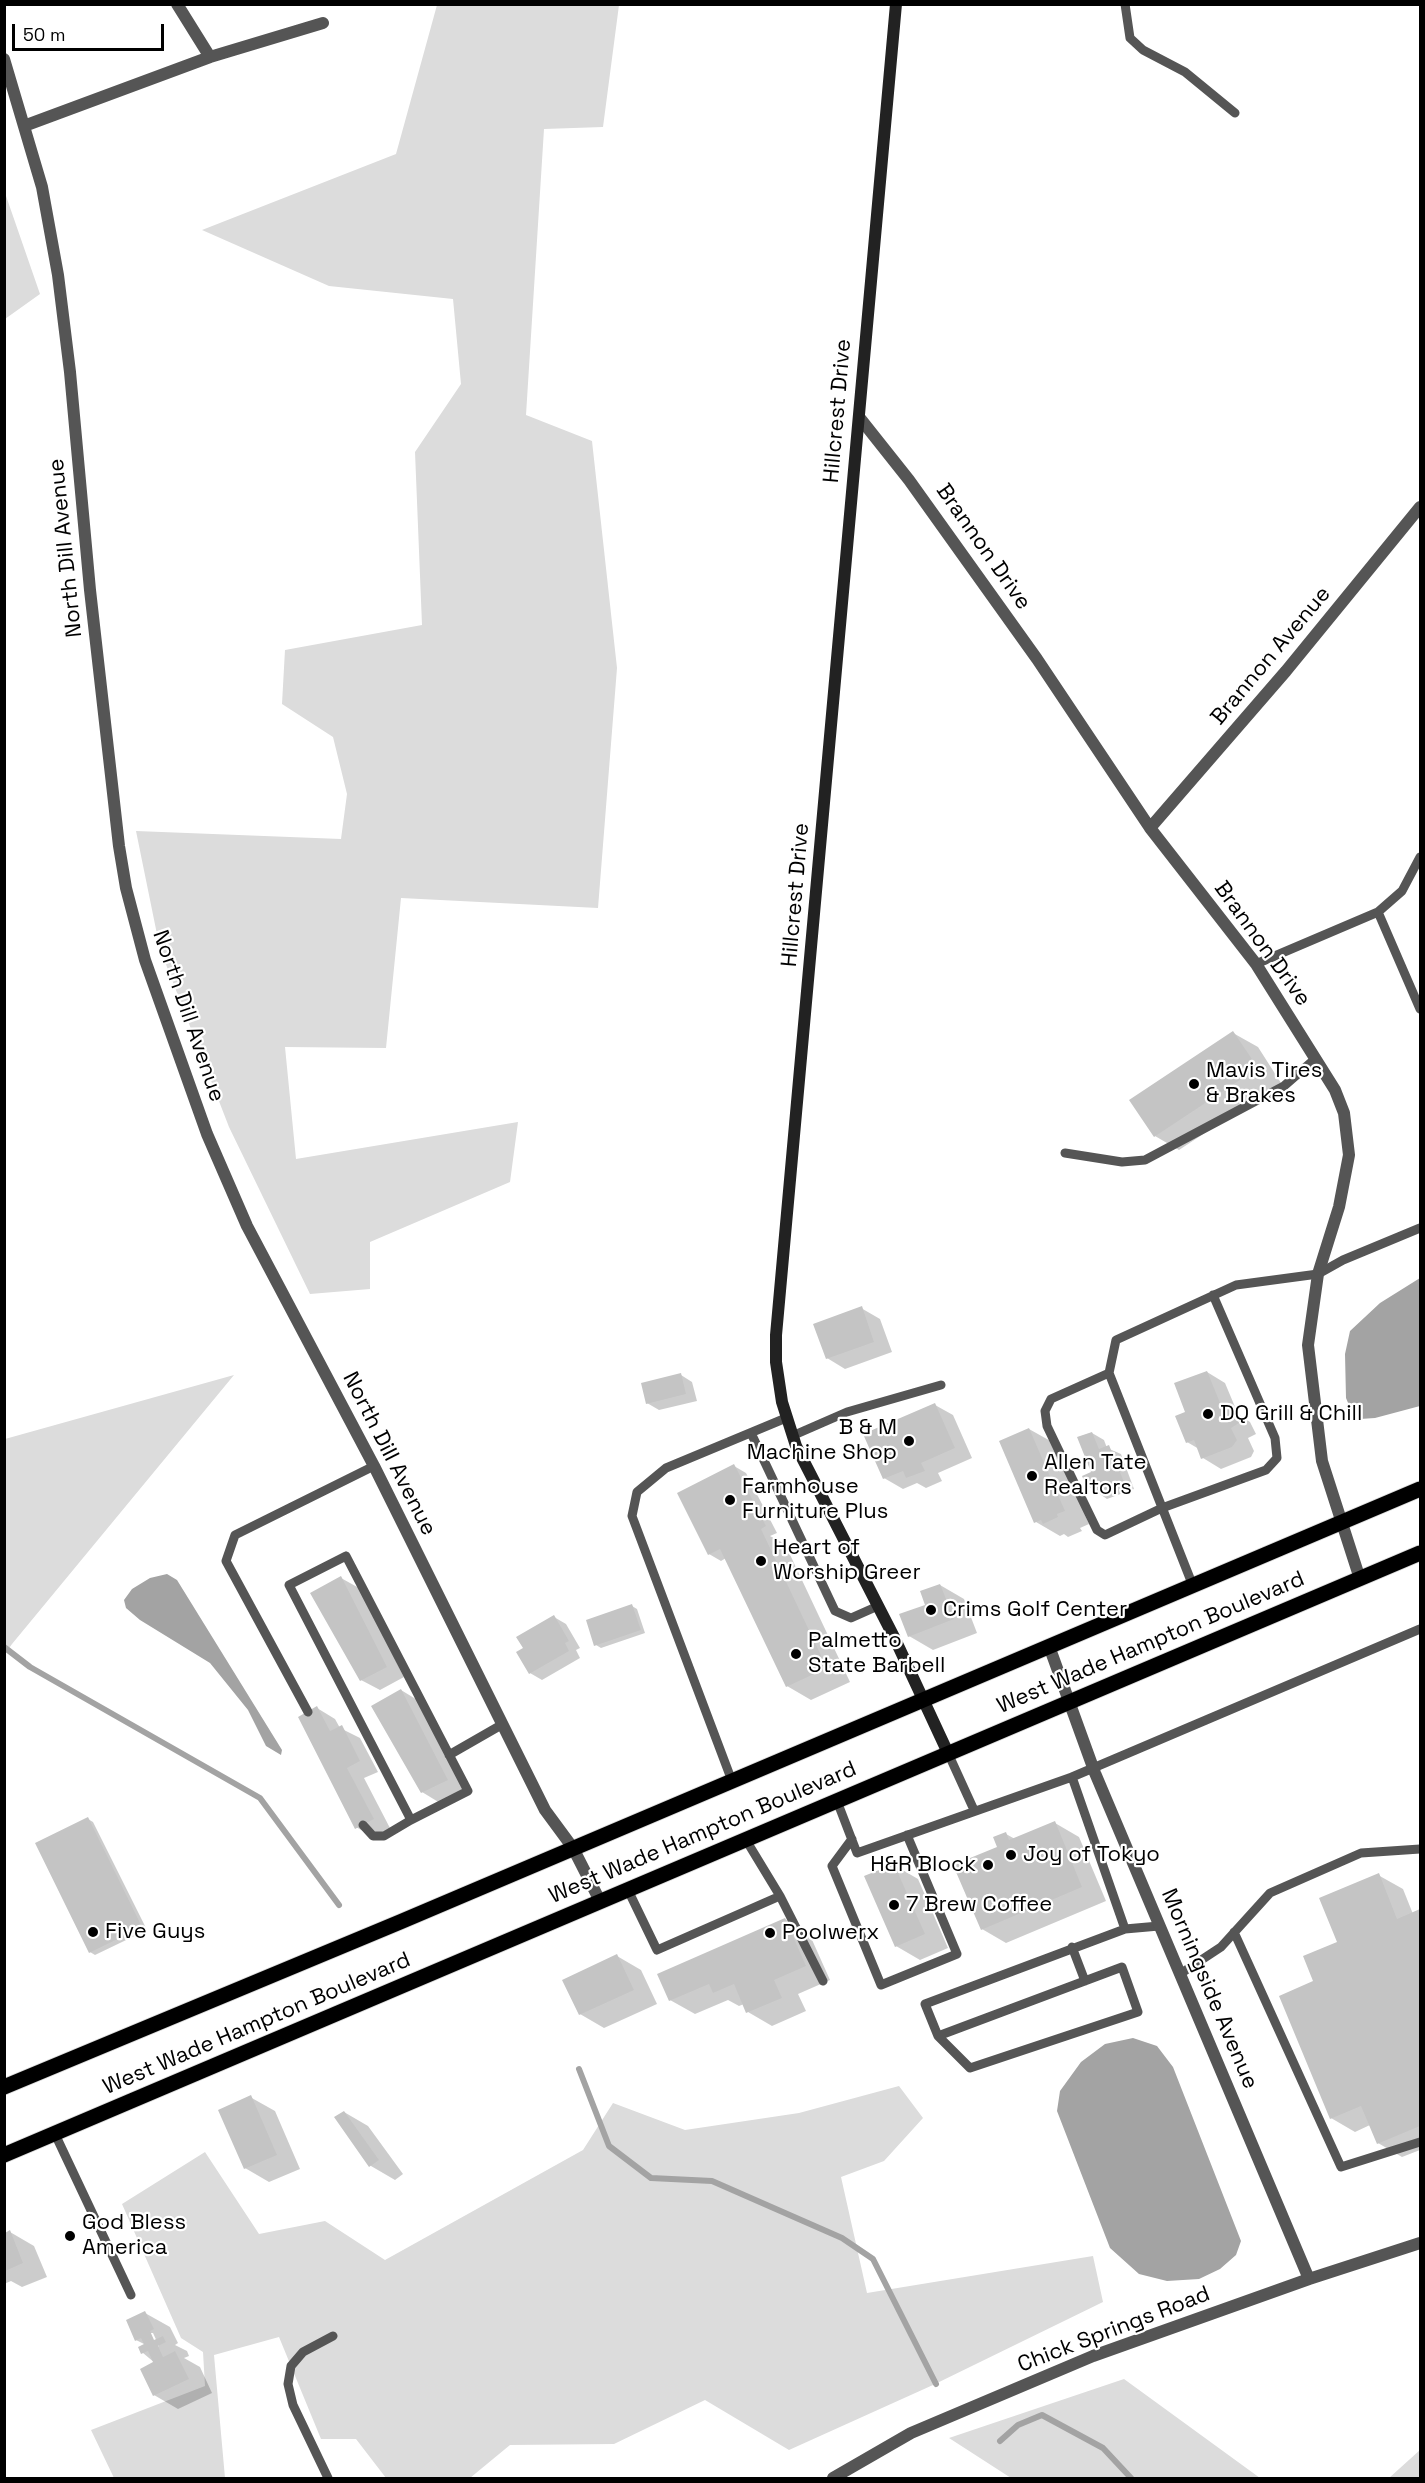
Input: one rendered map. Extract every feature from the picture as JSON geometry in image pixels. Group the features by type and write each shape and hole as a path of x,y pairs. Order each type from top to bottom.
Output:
{"main road":[{"name":"West Wade Hampton Boulevard","path":"4,2087 1420,1489"},
{"name":"West Wade Hampton Boulevard","path":"4,2155 1420,1553"}],"street":[{"path":"177,4 210,57"},
{"name":"Hillcrest Drive","path":"896,4 776,1335 776,1362 786,1418 792,1436 878,1606 948,1753"},
{"path":"24,126 210,57 323,23"},
{"name":"North Dill Avenue","path":"4,59 42,187 58,275 119,846 135,926 203,1123 226,1182 304,1336 374,1466 545,1810 573,1848 600,1901"},
{"name":"Brannon Drive","path":"859,417 909,480 1037,659 1150,828 1256,964 1335,1090 1344,1113 1349,1155 1339,1207 1318,1274 1310,1322 1310,1368 1322,1461 1360,1579"},
{"name":"Brannon Avenue","path":"1150,828 1271,689 1420,507"},
{"name":"Morningside Avenue","path":"1048,1646 1093,1769 1309,2278"},
{"name":"Chick Springs Road","path":"833,2478 911,2433 1093,2356 1309,2278 1420,2243"}],"lane":[{"path":"1125,4 1130,38 1143,50 1185,72 1235,113"},
{"path":"1256,964 1378,912 1402,891 1420,857"},
{"path":"1378,912 1420,1009"},
{"path":"1065,1153 1122,1162 1145,1160 1284,1086 1315,1059"},
{"path":"1193,1586 1109,1373 1116,1340 1236,1285 1318,1274 1343,1260 1420,1228"},
{"path":"1109,1373 1051,1399 1045,1411 1047,1426 1097,1530 1105,1535 1162,1509 1266,1470 1277,1458 1275,1438 1213,1295"},
{"path":"792,1436 848,1412 940,1385"},
{"path":"732,1781 632,1516 637,1492 666,1468 786,1418"},
{"path":"751,1433 835,1611 851,1618 878,1606"},
{"path":"308,1712 226,1561 235,1535 374,1466"},
{"path":"363,1825 373,1836 384,1836 468,1791 346,1556 289,1585 411,1821"},
{"path":"837,1801 857,1852 1093,1769 1420,1629"},
{"path":"449,1755 502,1724"},
{"path":"948,1753 974,1810"},
{"path":"1072,1777 1125,1929"},
{"path":"852,1839 832,1866 881,1985 957,1954 907,1835"},
{"path":"746,1840 780,1896 823,1981"},
{"path":"1180,1974 1221,1947 1270,1893 1361,1853 1420,1849"},
{"path":"627,1890 657,1950 780,1896"},
{"path":"938,2036 1122,1966 1138,2012 970,2068 938,2036 925,2004 1125,1929 1159,1926"},
{"path":"1234,1932 1341,2167 1420,2142"},
{"path":"1072,1947 1085,1981"},
{"path":"54,2134 131,2295"},
{"path":"328,2478 292,2405 288,2384 291,2366 303,2352 333,2336"}],"shaded area":[{"path":"437,5 619,5 603,127 544,129 526,415 592,441 617,668 598,908 401,898 386,1048 285,1047 296,1159 518,1122 510,1182 370,1242 370,1289 310,1294 229,1127 160,949 136,831 341,839 347,794 333,737 282,704 285,650 422,625 415,452 461,384 453,299 329,286 202,230 396,154"},
{"path":"5,193 40,294 4,319"},
{"path":"1420,1278 1420,1406 1375,1418 1360,1419 1351,1410 1346,1398 1345,1354 1350,1331 1380,1303"},
{"path":"234,1375 12,1644 5,1654 5,1439"},
{"path":"167,1574 177,1580 282,1750 281,1755 266,1746 248,1710 210,1663 140,1620 126,1608 124,1600 132,1589 150,1578"},
{"path":"1133,2038 1157,2046 1173,2067 1241,2241 1236,2255 1220,2269 1199,2279 1167,2281 1139,2274 1110,2248 1057,2111 1060,2091 1081,2062 1105,2044"},
{"path":"899,2086 923,2118 884,2161 841,2177 867,2293 1093,2256 1103,2302 933,2385 789,2450 705,2400 614,2444 510,2445 470,2478 386,2478 356,2439 321,2439 279,2337 214,2355 225,2478 114,2478 91,2430 205,2386 203,2352 181,2338 122,2204 205,2152 259,2234 325,2221 385,2260 583,2150 613,2103 685,2130 799,2113"},
{"path":"1124,2379 1260,2478 1011,2478 949,2438"},
{"path":"1420,2450 1420,2478 1389,2478"}],"building":[{"name":"Mavis Tires & Brakes","path":"1233,1031 1258,1068 1154,1137 1129,1100"},
{"path":"862,1306 874,1342 826,1359 813,1324"},
{"name":"DQ Grill & Chill","path":"1207,1371 1223,1410 1232,1409 1239,1423 1231,1428 1237,1440 1232,1447 1201,1459 1194,1440 1186,1443 1175,1416 1185,1412 1174,1383"},
{"path":"681,1373 686,1394 646,1404 641,1383"},
{"name":"B & M Machine Shop","path":"935,1403 955,1448 921,1463 925,1471 906,1478 903,1471 883,1479 863,1434"},
{"name":"Allen Tate Realtors","path":"1029,1428 1065,1511 1043,1524 1041,1520 1034,1523 999,1441"},
{"path":"1092,1432 1099,1449 1109,1445 1124,1482 1094,1493 1091,1485 1087,1487 1082,1476 1091,1472 1077,1437"},
{"path":"734,1464 766,1526 761,1529 827,1668 786,1687 720,1549 708,1555 677,1493"},
{"path":"341,1576 387,1667 360,1681 310,1593"},
{"name":"Crims Golf Center","path":"940,1584 954,1619 908,1637 899,1614 925,1605 920,1591"},
{"path":"632,1604 641,1630 594,1646 586,1620"},
{"path":"554,1615 569,1641 565,1643 569,1651 529,1674 516,1652 523,1648 516,1637"},
{"path":"401,1689 448,1780 421,1793 371,1706"},
{"path":"317,1706 330,1731 342,1725 360,1761 347,1768 374,1819 355,1829 298,1717"},
{"path":"88,1817 142,1927 89,1953 35,1843"},
{"path":"1055,1821 1082,1887 981,1930 953,1865 997,1847 993,1837 1006,1832 1009,1840"},
{"name":"7 Brew Coffee","path":"894,1864 925,1934 895,1947 864,1876"},
{"path":"1379,1873 1397,1919 1420,1909 1420,2126 1377,2144 1361,2106 1330,2119 1279,1996 1313,1981 1303,1956 1337,1942 1319,1898"},
{"path":"785,1918 806,1966 774,1980 782,1998 746,2013 734,1984 713,1993 709,1984 669,2001 657,1974"},
{"path":"617,1954 634,1990 579,2015 562,1980"},
{"path":"251,2095 277,2155 244,2169 218,2110"},
{"path":"344,2111 379,2160 369,2167 334,2117"},
{"path":"10,2230 23,2263 5,2271 5,2233"},
{"path":"145,2311 154,2329 150,2331 154,2340 163,2336 166,2342 158,2346 163,2357 175,2351 189,2379 153,2396 140,2369 153,2362 148,2351 141,2354 138,2347 144,2344 141,2338 135,2341 126,2320"}],"waterway":[{"path":"4,1647 30,1667 260,1798 339,1905"},
{"path":"579,2069 609,2146 651,2178 712,2181 842,2238 873,2259 936,2384"},
{"path":"1000,2441 1018,2425 1042,2415 1103,2448 1131,2478"}],"place":[{"name":"Mavis Tires & Brakes","path":"1194,1084"},
{"name":"DQ Grill & Chill","path":"1208,1414"},
{"name":"B & M Machine Shop","path":"909,1441"},
{"name":"Allen Tate Realtors","path":"1032,1476"},
{"name":"Farmhouse Furniture Plus","path":"730,1500"},
{"name":"Heart of Worship Greer","path":"761,1561"},
{"name":"Crims Golf Center","path":"931,1610"},
{"name":"Palmetto State Barbell","path":"796,1654"},
{"name":"Joy of Tokyo","path":"1011,1855"},
{"name":"H&R Block","path":"988,1865"},
{"name":"7 Brew Coffee","path":"894,1905"},
{"name":"Five Guys","path":"93,1932"},
{"name":"Poolwerx","path":"770,1933"},
{"name":"God Bless America","path":"70,2236"}]}
